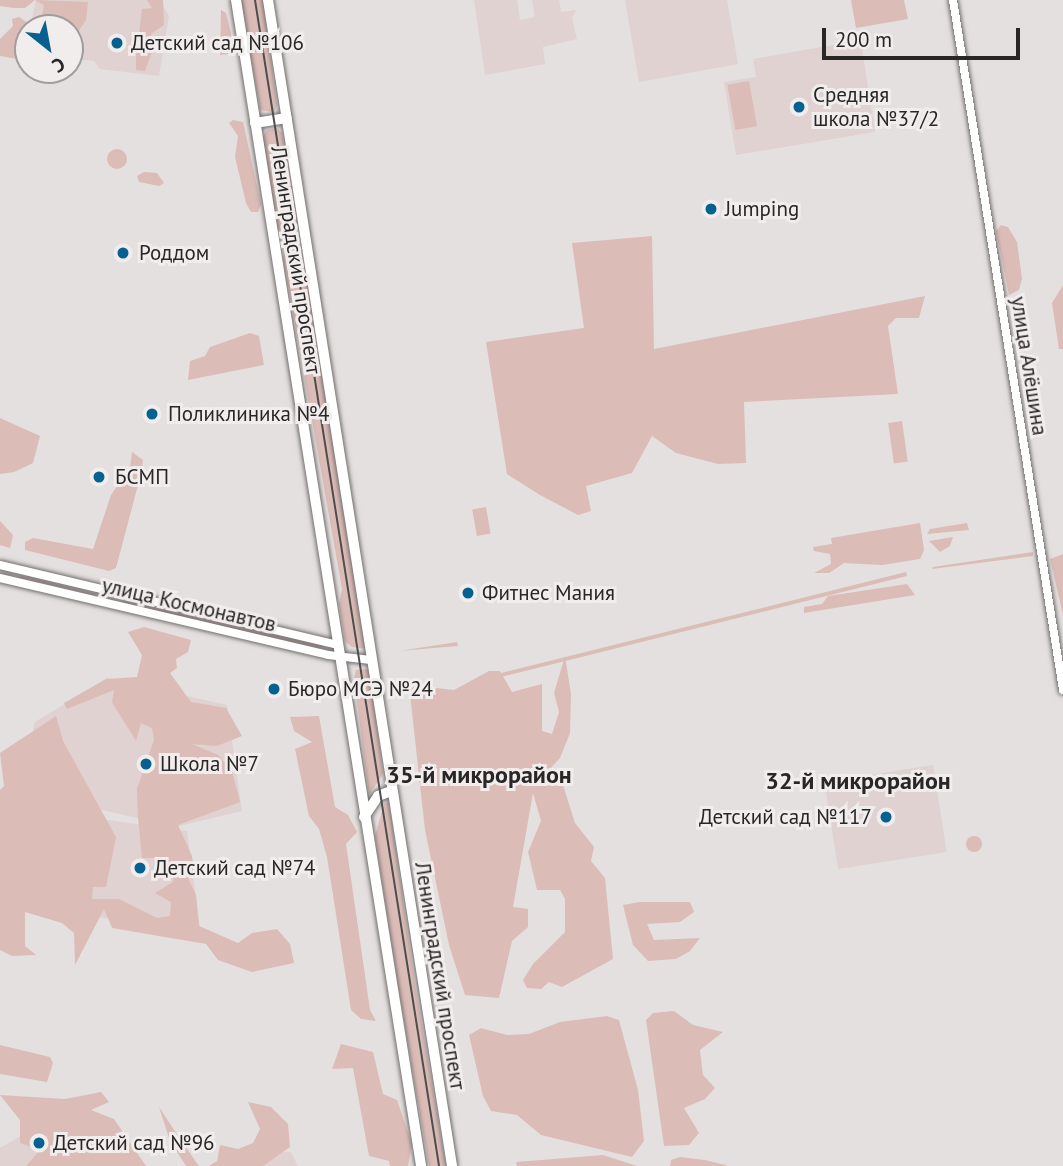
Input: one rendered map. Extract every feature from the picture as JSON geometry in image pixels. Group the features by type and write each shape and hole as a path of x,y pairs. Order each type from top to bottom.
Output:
{"main road":[{"name":"Ленинградский проспект","path":"236,0 421,1166"},
{"name":"Ленинградский проспект","path":"268,0 452,1166"},
{"path":"255,123 287,118"},
{"path":"364,817 378,796 391,791"}],"street":[{"name":"улица Алёшина","path":"953,0 1063,690"},
{"name":"улица Космонавтов","path":"0,565 339,645"},
{"name":"улица Космонавтов","path":"0,578 342,657 371,660"}],"shaded area":[{"path":"0,0 35,0 25,8 13,8 0,6"},
{"path":"35,0 88,2 86,20 84,23 84,14 42,14 44,5"},
{"name":"Детский сад №106","path":"36,0 160,0 169,16 159,76 100,69 94,61 84,60 84,14 33,14"},
{"path":"147,0 163,0 164,25 151,34 152,52 145,71 136,70 136,46 130,39 139,34 142,9 152,8"},
{"path":"241,0 263,0 277,106 274,112 260,110"},
{"path":"474,0 517,0 520,20 535,17 532,0 559,0 561,12 576,10 572,18 577,39 543,47 545,64 485,75"},
{"path":"625,0 727,0 738,64 639,82"},
{"path":"851,0 904,0 908,19 856,28"},
{"path":"221,10 226,13 231,33 230,54 220,55"},
{"path":"14,18 14,58 0,56 0,39 13,26"},
{"name":"Средняя школа №37/2","path":"861,42 875,132 736,155 724,82 756,77 753,59"},
{"path":"749,81 757,126 735,130 727,85"},
{"path":"233,120 243,122 261,204 258,212 251,212 246,203 235,157 238,136 229,123"},
{"path":"277,128 282,133 299,225 296,233 277,229 262,138 267,130"},
{"path":"117,149 124,152 127,159 124,166 117,169 110,166 107,159 110,152"},
{"path":"144,172 157,173 164,183 159,186 139,182 137,176"},
{"path":"1001,225 1008,227 1017,242 1022,279 1019,290 1009,295 996,231"},
{"path":"652,236 654,349 925,296 919,318 896,318 888,326 898,394 744,402 746,463 718,464 676,453 652,436 632,473 586,486 591,511 578,515 507,474 486,342 584,328 572,243"},
{"path":"297,247 302,251 367,649 352,647 345,641 339,604 342,589 283,257 287,249"},
{"path":"1063,285 1063,349 1059,349 1052,303"},
{"path":"250,333 259,336 264,365 188,380 190,361 205,356 210,347"},
{"path":"0,418 40,436 33,463 14,472 0,474"},
{"path":"902,421 908,462 894,464 888,423"},
{"path":"132,452 143,460 142,470 116,568 109,571 25,550 25,542 33,538 93,549 111,495 130,467"},
{"path":"486,507 491,534 477,536 472,509"},
{"path":"0,521 13,535 10,548 0,545"},
{"path":"920,523 924,550 920,559 882,565 844,563 829,573 814,573 831,564 830,554 814,551 813,547 832,544 831,538"},
{"path":"967,523 969,530 927,534 930,529"},
{"path":"953,537 950,546 940,552 929,541"},
{"path":"1033,552 1033,556 932,569 933,567"},
{"path":"1063,554 1063,615 1050,559"},
{"path":"906,572 907,576 478,683 477,679"},
{"path":"21,575 107,597 20,578"},
{"path":"907,584 915,595 804,613 804,607 822,604 828,596"},
{"path":"124,599 323,646 322,649 123,603"},
{"path":"144,627 191,640 188,652 176,659 177,668 170,673 191,702 226,708 242,736 217,746 192,744 218,755 232,771 240,802 178,825 192,856 194,870 187,876 196,895 199,926 238,943 252,933 277,929 290,944 294,963 252,972 218,960 206,944 112,928 104,909 75,965 74,933 62,923 25,912 25,946 36,955 12,956 0,950 0,790 4,786 0,753 56,716 63,741 116,837 106,887 93,887 92,899 119,899 157,918 170,916 171,902 155,893 173,882 173,873 155,858 142,858 138,818 137,789 154,740 152,728 141,723 136,741 112,702 114,690 67,709 64,703 106,679 137,677 142,655 128,632"},
{"path":"457,642 458,646 399,651"},
{"path":"565,656 571,694 570,733 560,758 548,771 536,766 534,778 562,782 575,823 594,847 591,861 605,878 613,959 562,987 549,982 541,989 527,988 523,980 533,964 565,932 565,899 560,890 537,890 528,852 541,821 533,793 513,907 528,909 528,927 512,941 499,998 465,995 449,945 425,830 409,685 454,690 489,671 500,671 512,692 542,684 542,731 552,734 559,712 554,693"},
{"path":"369,669 383,774 369,795 354,678 356,670"},
{"name":"Школа №7","path":"107,678 227,705 242,811 175,827 85,806 33,730 35,722"},
{"path":"319,716 335,807 348,815 357,832 346,844 370,1010 376,1021 361,1019 351,1010 327,857 319,829 309,816 295,749 312,742 294,731 290,717"},
{"name":"Детский сад №117","path":"933,765 947,852 838,869 824,782"},
{"path":"389,802 415,984 446,1166 429,1166 397,980 375,836 384,804"},
{"name":"Детский сад №74","path":"101,819 187,831 200,927 85,916"},
{"path":"974,836 982,844 974,852 966,844"},
{"path":"640,902 690,902 694,912 680,922 647,924 654,940 700,938 690,951 676,959 648,961 633,945 623,905"},
{"path":"674,1011 693,1025 723,1032 700,1050 703,1075 715,1088 705,1099 684,1108 699,1133 689,1145 664,1146 646,1020 653,1013"},
{"path":"607,1016 619,1020 638,1090 644,1141 632,1157 541,1135 517,1115 491,1111 483,1096 469,1035 481,1028 507,1035 529,1034 560,1022"},
{"path":"341,1044 373,1052 383,1094 397,1100 412,1144 408,1166 390,1166 389,1161 369,1156 353,1068 332,1069"},
{"path":"0,1045 50,1057 53,1063 47,1082 0,1074"},
{"path":"101,1092 109,1102 91,1110 114,1119 146,1166 26,1166 40,1150 20,1143 20,1120 0,1095 65,1099"},
{"path":"248,1102 271,1107 288,1124 290,1147 263,1166 209,1166 217,1161 220,1145 238,1149 253,1143 260,1129"},
{"path":"159,1107 199,1166 186,1166 170,1141"},
{"name":"Детский сад №96","path":"33,1129 65,1166 0,1166 0,1148"},
{"path":"276,1152 291,1152 298,1166 252,1166"},
{"path":"603,1155 637,1166 517,1166 516,1162"},
{"path":"680,1157 729,1166 670,1166 671,1160"}],"tram line":[{"path":"255,0 439,1166"}],"place":[{"name":"Детский сад №106","path":"117,43"},
{"name":"Средняя школа №37/2","path":"799,107"},
{"name":"Jumping","path":"711,209"},
{"name":"Роддом","path":"123,253"},
{"name":"Поликлиника №4","path":"152,414"},
{"name":"БСМП","path":"99,477"},
{"name":"Фитнес Мания","path":"468,593"},
{"name":"Бюро МСЭ №24","path":"274,689"},
{"name":"Школа №7","path":"146,764"},
{"name":"Детский сад №117","path":"886,817"},
{"name":"Детский сад №74","path":"140,868"},
{"name":"Детский сад №96","path":"39,1143"}],"district":[{"name":"35-й микрорайон","path":"479,775"},
{"name":"32-й микрорайон","path":"858,781"}]}
